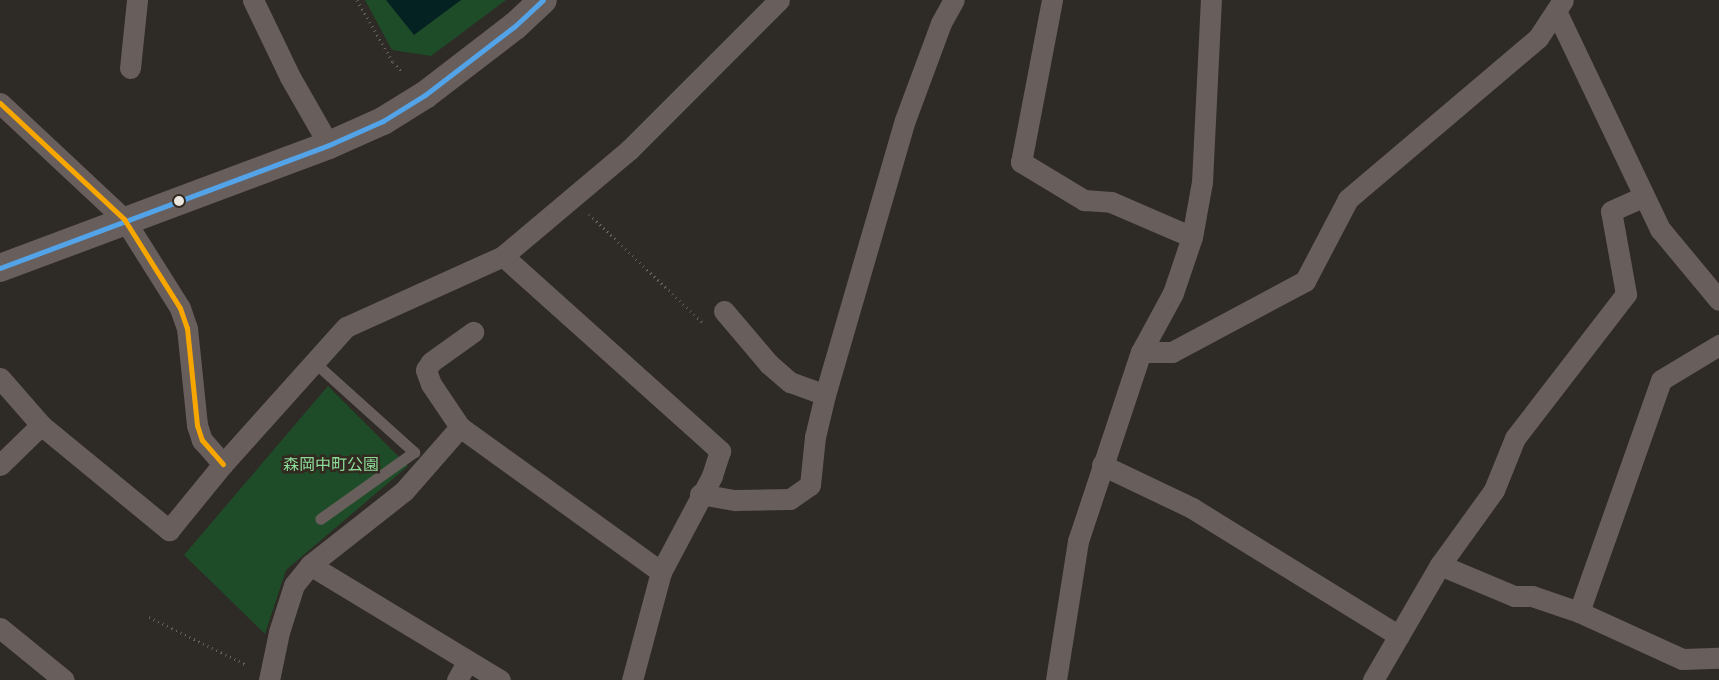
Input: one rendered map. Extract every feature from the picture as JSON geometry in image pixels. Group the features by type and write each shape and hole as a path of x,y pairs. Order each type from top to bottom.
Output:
{"street":[{"path":"130,68 137,0"},
{"path":"253,0 290,77 329,145"},
{"path":"0,268 124,219 329,145 383,121 425,95 515,26 543,0"},
{"path":"0,378 42,425 169,530 223,464 346,327 503,256 629,150 778,0"},
{"path":"700,494 735,500 790,499 810,485 815,437 825,396 905,120 941,23 954,0"},
{"path":"1052,0 1021,162 1084,200 1112,202 1192,237"},
{"path":"1056,680 1078,541 1141,352 1173,293 1192,237 1202,182 1211,0"},
{"path":"1141,352 1172,352 1305,281 1348,199 1538,38 1559,5"},
{"path":"1559,5 1660,229 1719,300"},
{"path":"0,103 124,219 180,308 187,328 197,425 202,440 223,464"},
{"path":"1373,680 1440,565 1494,490 1515,438 1626,294 1611,211 1644,196"},
{"path":"503,256 720,451 712,476 700,494 660,572 632,680"},
{"path":"724,311 769,364 790,382 825,396"},
{"path":"473,332 431,362 426,370 431,384 460,427 660,572"},
{"path":"1579,612 1661,380 1719,345"},
{"path":"0,465 42,425"},
{"path":"270,677 279,632 294,585 310,565 404,491 460,427"},
{"path":"1102,465 1192,508 1399,636"},
{"path":"310,565 467,662 500,680"},
{"path":"1440,565 1514,596 1532,596 1579,612 1682,659 1719,658"},
{"path":"0,628 64,680"},
{"path":"457,680 467,662"}],"lane":[{"path":"314,362 414,452 320,519"}],"path":[{"path":"357,0 393,62 402,72"},
{"path":"573,198 708,329"},
{"path":"149,617 270,677"}],"green space":[{"path":"365,0 506,0 431,56 392,50"},
{"name":"森岡中町公園","path":"328,386 408,466 286,570 265,634 184,555"}],"water":[{"path":"386,0 461,0 414,35"}],"transit line":[{"path":"0,268 329,145 383,121 425,95 515,26 543,0"},
{"path":"0,103 124,219 180,308 187,328 197,425 202,440 223,464"}]}
